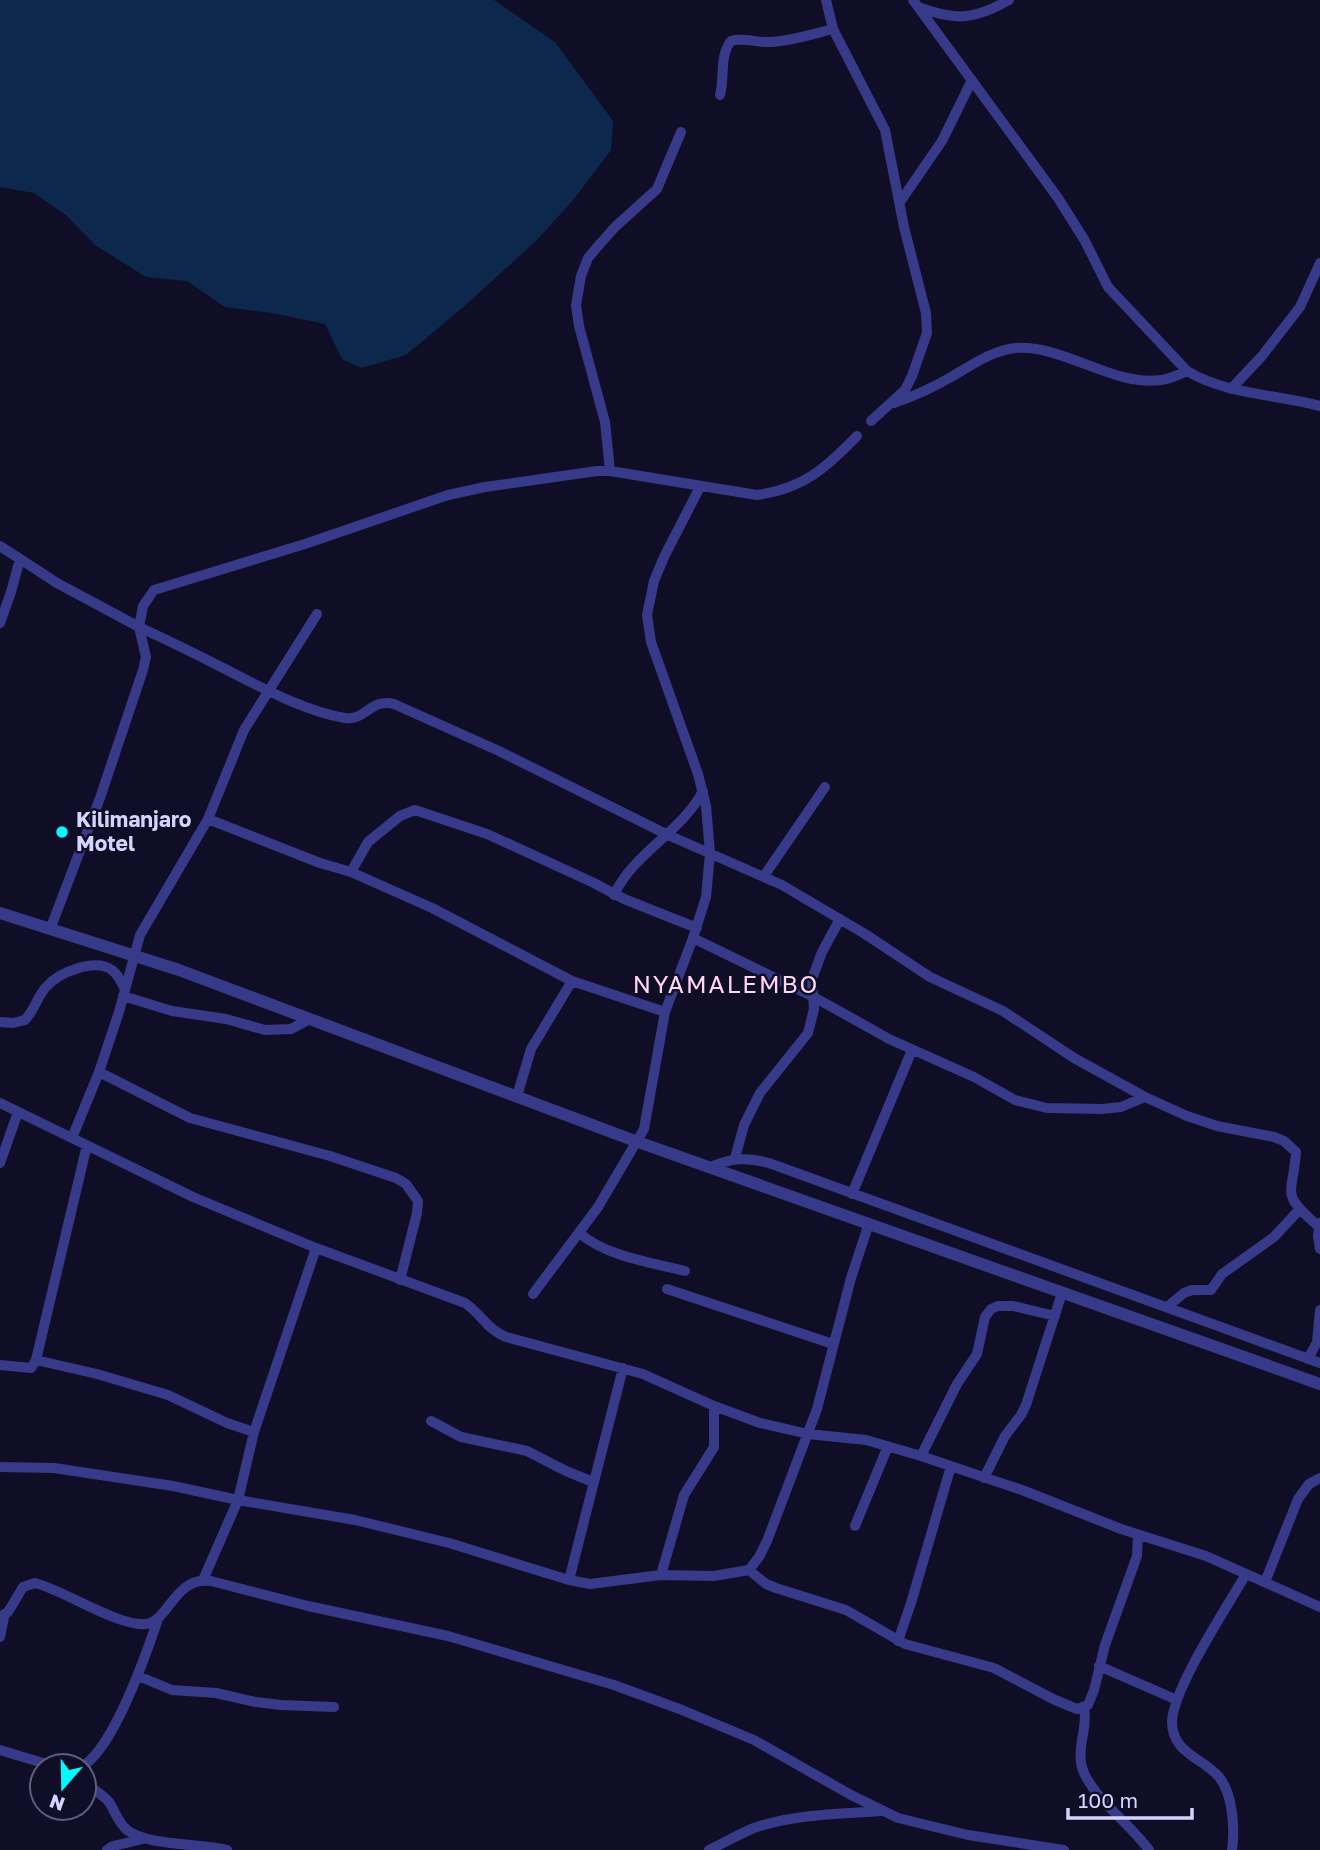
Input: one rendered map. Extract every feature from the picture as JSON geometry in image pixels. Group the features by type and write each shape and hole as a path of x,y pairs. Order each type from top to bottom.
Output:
{"street":[{"path":"826,0 833,29 885,130 926,313 927,333 905,390 871,421"},
{"path":"915,3 952,17 968,17 981,15 1009,0"},
{"path":"915,3 1063,207 1085,241 1108,288 1186,371 1231,389 1320,407"},
{"path":"720,94 724,75 723,56 730,41 738,39 765,43 833,29"},
{"path":"900,202 942,141 972,80"},
{"path":"610,471 605,422 579,326 576,305 581,276 593,251 657,189 681,132"},
{"path":"1231,389 1262,356 1300,307 1320,263"},
{"path":"892,404 926,390 995,353 1014,348 1049,351 1111,373 1143,380 1160,380 1186,371"},
{"path":"51,927 100,798 143,670 146,657 139,627 143,607 154,590 305,544 448,495 485,487 583,472 610,471 757,495 784,490 808,480 857,436"},
{"path":"533,1294 579,1233 644,1129 665,1012 706,897 710,853 703,791 651,642 647,615 654,581 700,487"},
{"path":"0,547 57,583 268,691 346,718 358,717 379,703 394,704 499,751 668,835 764,876 840,919 930,977 1003,1011 1074,1058 1144,1097 1195,1119 1274,1137 1293,1147 1296,1157 1291,1195 1299,1210 1319,1224 1320,1249"},
{"path":"0,623 12,592 20,559"},
{"path":"72,1138 99,1072 134,954 150,915 182,867 208,819 244,730 317,614"},
{"path":"764,876 825,787"},
{"path":"614,895 627,872 689,814 703,791"},
{"path":"351,872 368,842 400,816 415,810 487,834 594,883 695,933 864,1026 974,1077 1003,1095 1047,1108 1113,1109 1144,1097"},
{"path":"208,819 298,855 351,872 442,913 572,981 665,1012"},
{"path":"0,913 134,954 638,1142 1320,1384"},
{"path":"735,1158 750,1109 773,1075 808,1033 814,1009 812,979 840,919"},
{"path":"0,1021 13,1023 25,1020 48,984 69,972 99,965 110,968 116,974 124,992 185,1014 226,1019 265,1030 291,1030 308,1020"},
{"path":"517,1096 531,1049 572,981"},
{"path":"852,1194 912,1049"},
{"path":"99,1072 190,1118 330,1156 396,1178 406,1184 418,1201 400,1280"},
{"path":"0,1103 193,1197 316,1248 465,1303 477,1311 486,1325 506,1337 623,1367 760,1423 808,1434 853,1438 921,1456 1138,1535 1206,1556 1320,1607"},
{"path":"0,1163 18,1112"},
{"path":"0,1366 31,1368 36,1360 87,1145"},
{"path":"710,1167 735,1158 769,1163 1320,1363"},
{"path":"1167,1307 1184,1293 1211,1290 1222,1273 1274,1237 1299,1210"},
{"path":"0,1467 54,1468 186,1488 344,1518 412,1534 590,1584 661,1575 714,1576 749,1570 767,1541 808,1434 869,1223"},
{"path":"579,1233 591,1243 611,1252 685,1270"},
{"path":"97,1752 138,1676 158,1619 183,1590 203,1580 239,1500 254,1432 316,1248"},
{"path":"667,1289 833,1344"},
{"path":"984,1478 1005,1436 1026,1405 1062,1293"},
{"path":"921,1456 957,1384 977,1354 985,1317 991,1309 1013,1306 1055,1316"},
{"path":"1308,1359 1317,1342 1320,1310"},
{"path":"36,1360 97,1374 168,1395 207,1415 254,1432"},
{"path":"569,1580 623,1367"},
{"path":"661,1575 684,1495 714,1447 714,1406"},
{"path":"431,1421 461,1437 527,1451 593,1482"},
{"path":"855,1526 888,1446"},
{"path":"898,1641 951,1466"},
{"path":"1265,1582 1297,1499 1309,1484 1320,1478"},
{"path":"749,1570 766,1584 846,1610 898,1641 987,1665 1070,1707 1084,1707 1090,1701 1094,1690 1121,1597 1137,1556 1138,1535"},
{"path":"1232,1850 1231,1820 1224,1786 1214,1772 1198,1762 1175,1739 1172,1723 1177,1700 1192,1668 1246,1574"},
{"path":"203,1580 327,1611 448,1636 614,1685 754,1740 881,1811 918,1824 968,1835 1064,1850"},
{"path":"0,1637 2,1617 23,1587 35,1583 132,1622 144,1624 158,1619"},
{"path":"1099,1666 1177,1700"},
{"path":"138,1676 172,1690 216,1693 281,1705 334,1707"},
{"path":"1084,1707 1080,1750 1083,1770 1098,1792 1138,1834 1149,1850"},
{"path":"0,1751 28,1759"},
{"path":"98,1793 108,1801 120,1823 146,1839 227,1850"},
{"path":"709,1850 773,1822 881,1811"},
{"path":"110,1848 120,1823"},
{"path":"110,1848 146,1839"}],"water":[{"path":"0,0 494,0 555,42 613,121 611,150 574,199 536,241 461,309 406,355 361,368 342,359 325,324 225,307 187,281 146,277 95,245 66,215 34,193 0,187"}],"place":[{"name":"Kilimanjaro Motel","path":"62,832"}],"district":[{"name":"NYAMALEMBO","path":"726,985"}]}
